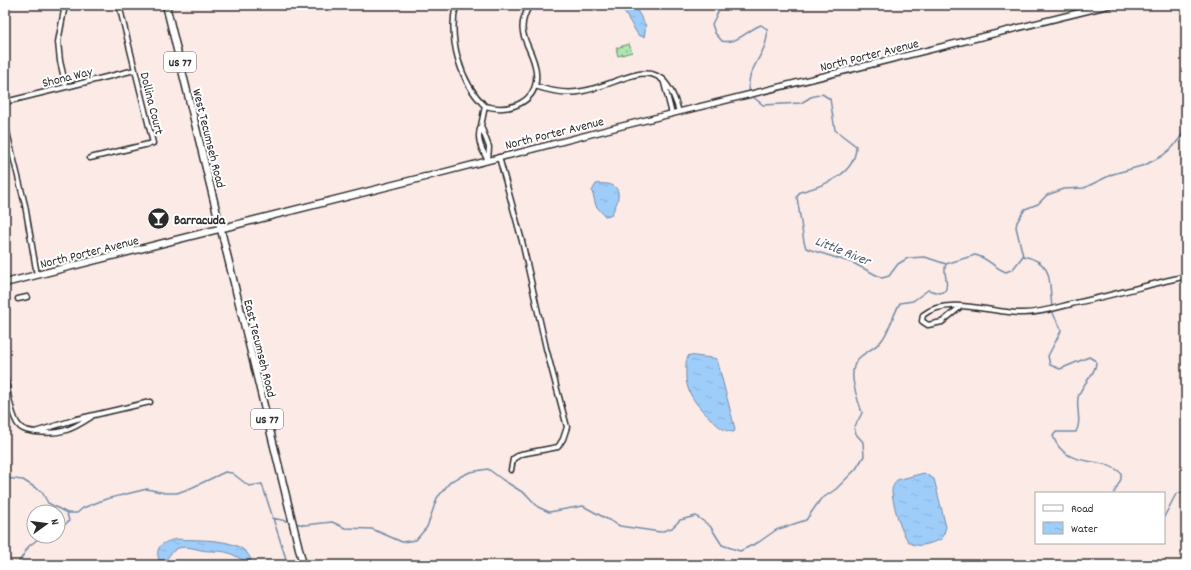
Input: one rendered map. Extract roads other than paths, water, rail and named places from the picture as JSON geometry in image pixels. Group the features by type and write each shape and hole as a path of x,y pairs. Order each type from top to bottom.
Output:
{"main road":[{"name":"West Tecumseh Road","path":"166,5 220,229"},
{"name":"North Porter Avenue","path":"5,283 425,177"},
{"name":"East Tecumseh Road","path":"220,229 303,565"}],"street":[{"path":"65,5 58,42 60,61 66,87"},
{"name":"Dollina Court","path":"90,158 153,143 119,5"},
{"path":"456,5 454,27 460,63 465,80 485,106 497,109 514,107 528,97 534,86 536,73 535,65 523,33 524,20 530,5"},
{"name":"North Porter Avenue","path":"425,177 498,157 1110,5"},
{"name":"Shona Way","path":"5,102 135,70"},
{"path":"534,86 565,93 583,92 639,73 654,75 669,84 675,95 679,112"},
{"path":"662,79 672,114"},
{"path":"485,106 481,126 478,132 481,149 488,160"},
{"path":"5,124 25,205 38,275"},
{"path":"481,126 489,147 488,160"},
{"path":"498,157 522,241 546,348 567,427 563,439 558,446 521,454 512,459 511,470"},
{"path":"960,307 938,324 928,325 922,321 923,315 934,308 960,307 1011,313 1032,313 1098,299 1186,276"},
{"path":"18,299 27,296"},
{"path":"5,378 14,415 18,425 24,430 60,433 91,417"},
{"path":"35,432 45,428 150,402"}],"water":[{"path":"620,5 634,5 646,26 644,37 638,35"},
{"path":"596,184 611,185 616,187 618,191 617,202 611,215 605,216 596,206 592,191"},
{"path":"689,355 717,359 735,429 734,432 725,430 717,424 693,399 686,380 686,364"},
{"path":"924,473 934,479 946,527 942,539 927,544 916,545 908,541 901,528 892,496 892,490 897,480"},
{"path":"176,539 206,540 229,543 246,552 251,560 246,561 226,552 204,551 185,547 173,551 166,560 159,560 158,551 161,545"}],"waterway":[{"name":"Little River","path":"716,5 718,12 712,24 715,33 722,41 727,42 737,39 761,25 767,29 765,46 750,76 750,92"},
{"name":"Little River","path":"752,96 763,105 801,103 811,97 822,94 830,99 835,130 856,146 855,156 844,172 837,178 800,192 797,197 806,248 853,263 882,278 889,276 898,264 908,258 925,257 946,264 975,255 983,258 1006,272 1013,269 1023,256"},
{"path":"1023,256 1016,227 1017,222 1025,209 1038,204 1047,195 1064,189 1084,188 1113,174 1145,165 1162,156 1173,147 1185,131 1184,105 1186,96"},
{"name":"Little River","path":"1023,256 1034,259 1042,264 1049,277 1053,312 1061,331 1048,356 1050,365 1060,369 1089,357 1096,361 1094,370 1079,393 1079,423 1076,432 1056,432 1053,436 1059,447 1066,454 1075,458 1113,467 1121,473 1121,479 1114,492"},
{"path":"294,523 305,525 332,522 345,528 372,529 402,542 416,540 427,527 437,498 451,481 470,472 488,469 527,495 538,507 549,512 583,506 620,526 660,532 672,528 680,520 696,516 710,526 722,545 740,551 759,542 776,530 806,520 820,500 836,489 856,469 864,456 863,442 856,434 854,428 862,413 854,386 853,371 855,364 858,359 882,340 900,303 913,301 928,290 940,293 945,291 947,285 945,271 946,264"},
{"path":"5,478 23,480 42,492 48,503 67,513 77,513 83,508 106,499 147,489 165,493 177,493 225,472 232,473 249,486 262,484 288,565"},
{"name":"Little River","path":"1165,515 1176,494 1183,492 1186,495"},
{"path":"66,523 69,521 67,513"},
{"path":"272,518 291,522"},
{"path":"17,565 32,544"}],"place":[{"name":"Barracuda","path":"159,219"}]}
